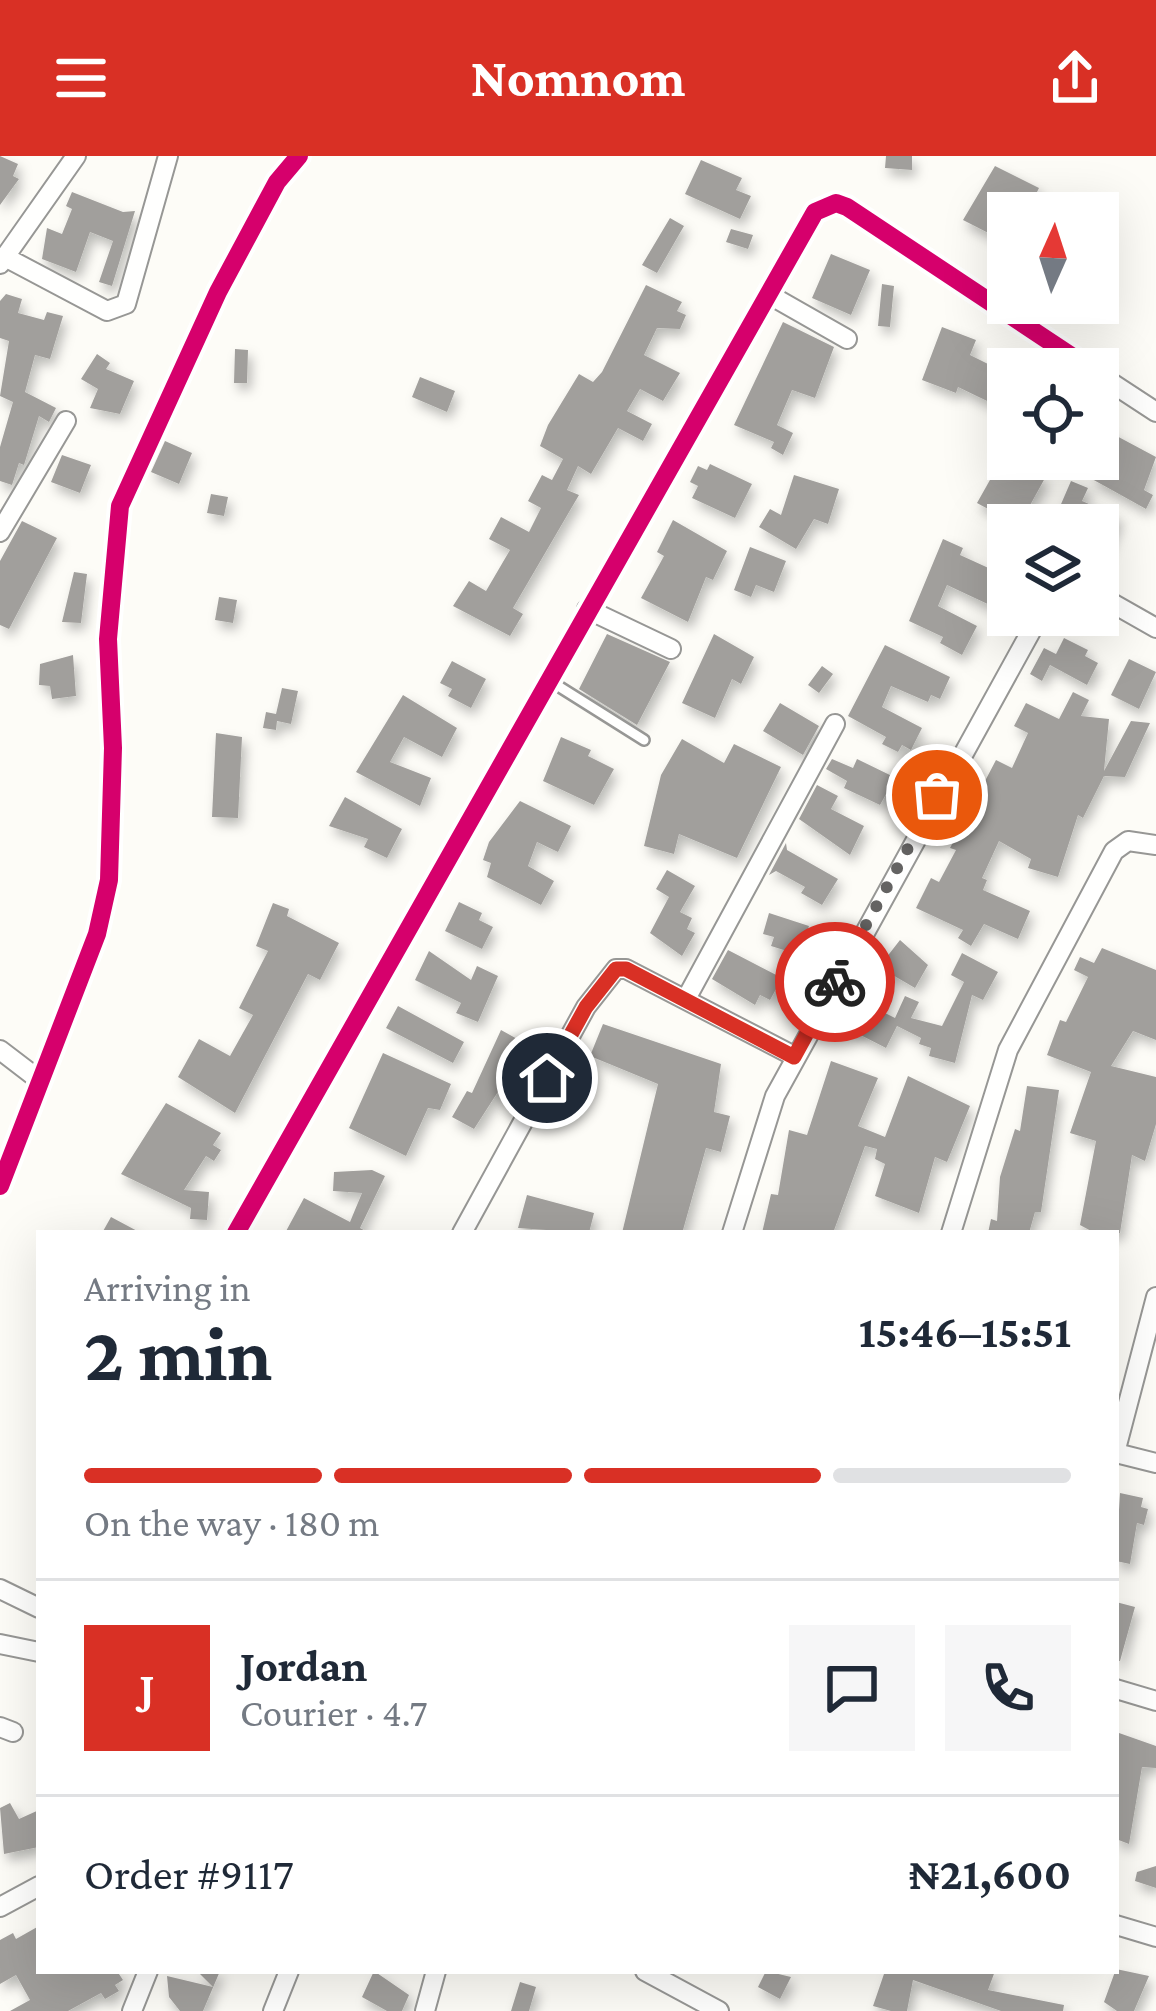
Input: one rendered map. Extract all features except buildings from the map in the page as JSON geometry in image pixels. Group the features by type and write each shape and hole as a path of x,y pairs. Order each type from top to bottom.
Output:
{"street":[{"path":"70,158 2,260 106,311 125,304 168,156"},
{"path":"0,1186 97,934 109,880 113,770 108,639 114,527 146,440 204,319 277,182 299,156"},
{"path":"238,1230 815,212 836,203 1060,348"},
{"path":"768,294 847,340"},
{"path":"1119,387 1156,412"},
{"path":"0,532 66,421"},
{"path":"1119,607 1156,628"},
{"path":"587,609 670,649"},
{"path":"733,1230 758,1139 794,1057 1028,636"},
{"path":"686,999 836,724"},
{"path":"952,1230 1008,1050 1058,949 1114,851 1128,841 1156,845"},
{"path":"464,1230 606,976 626,969 794,1057"},
{"path":"0,1050 38,1079"},
{"path":"1119,1439 1156,1297"},
{"path":"1119,1452 1156,1463"},
{"path":"0,1589 36,1607"},
{"path":"0,1644 36,1651"},
{"path":"1119,1690 1156,1701"},
{"path":"0,1907 36,1888"},
{"path":"1119,1926 1156,1936"},
{"path":"132,2011 147,1974"},
{"path":"273,2011 288,1974"},
{"path":"425,2011 435,1974"},
{"path":"651,1974 719,2011"}],"lane":[{"path":"547,679 644,740"}],"cycle path":[{"path":"0,1186 97,934 109,880 113,748 108,639 120,506 218,292 277,182 299,156"},
{"path":"238,1230 815,212 836,203 847,207 1059,348"}],"way so far":[{"path":"835,982 937,795"}],"route":[{"path":"547,1078 586,1007 616,969 626,969 794,1057 835,982"}]}
